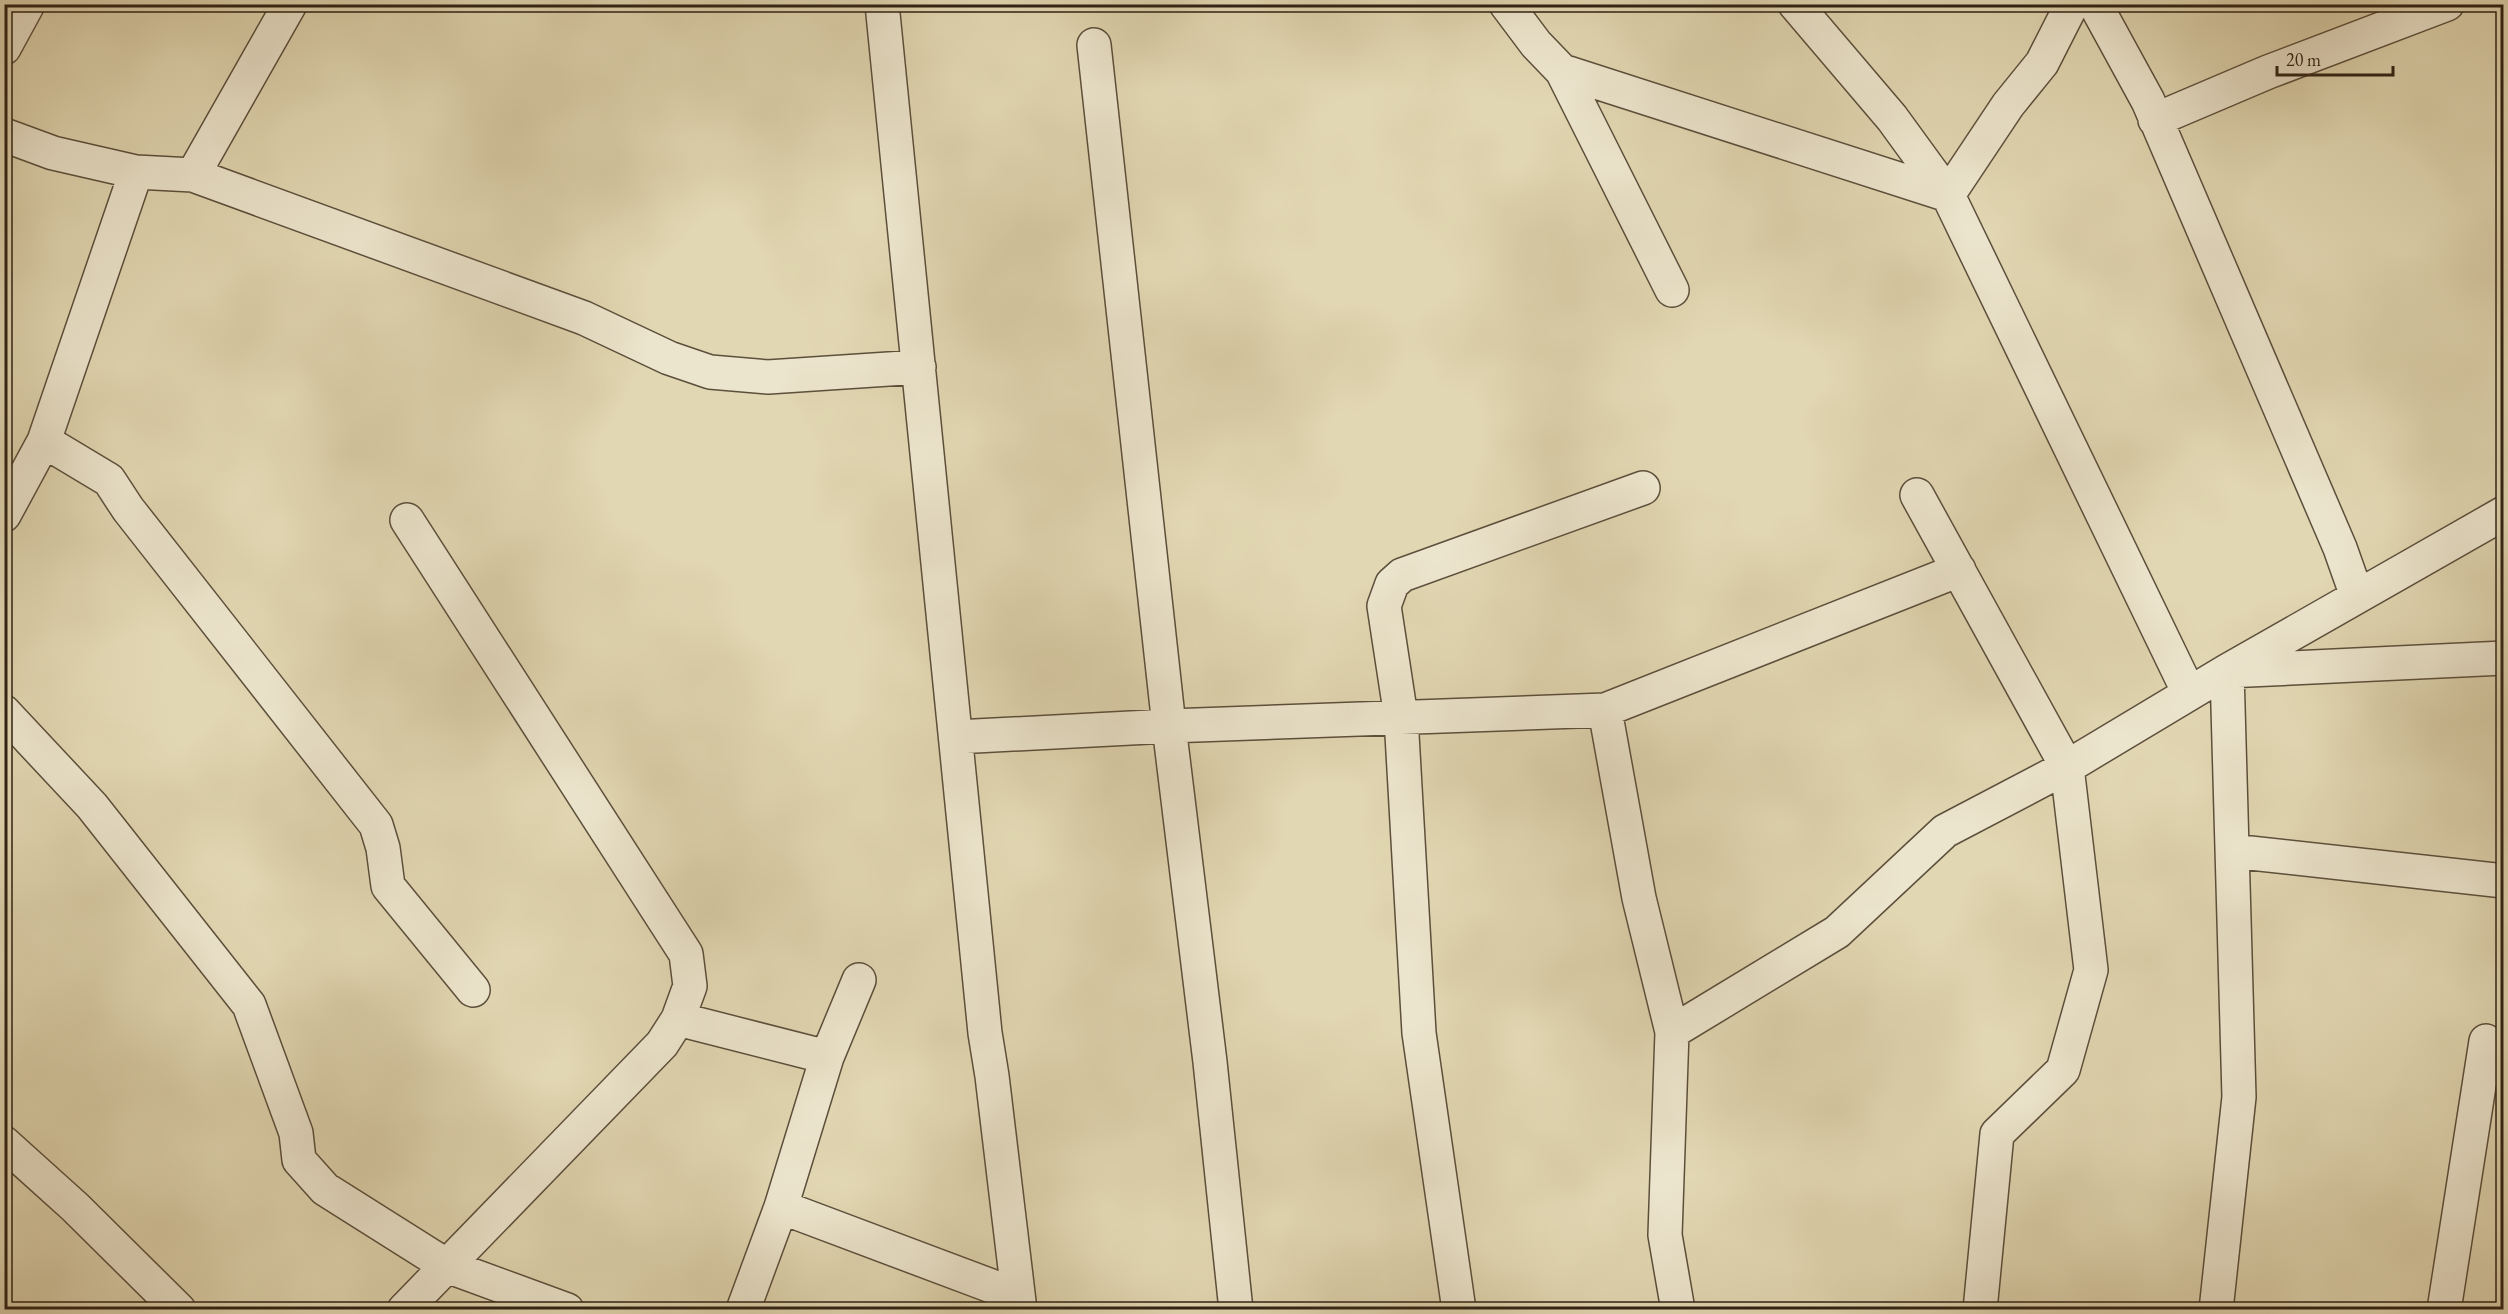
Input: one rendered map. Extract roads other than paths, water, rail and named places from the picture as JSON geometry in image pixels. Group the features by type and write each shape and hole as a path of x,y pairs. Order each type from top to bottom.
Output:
{"street":[{"path":"4,48 28,4"},
{"path":"193,175 290,4"},
{"path":"781,1207 1019,1303 993,1076 985,1033 882,4"},
{"path":"1506,4 1536,44 1562,71 1672,290"},
{"path":"1796,4 1892,118 1948,195 2189,693"},
{"path":"1948,195 2008,105 2042,63 2072,4"},
{"path":"2095,4 2148,101 2340,548 2357,596"},
{"path":"2155,120 2268,72 2447,4"},
{"path":"1094,45 1169,726 1210,1062 1236,1310"},
{"path":"1562,71 1948,195"},
{"path":"4,135 52,153 136,172 193,175 584,318 669,358 710,372 768,377 919,367"},
{"path":"4,515 44,441 136,172"},
{"path":"44,441 109,480 129,509 376,825 383,848 388,886 473,990"},
{"path":"1459,1310 1419,1033 1401,717 1384,606 1392,585 1402,575 1643,488"},
{"path":"1917,495 2067,767 2091,970 2063,1070 1997,1134 1980,1310"},
{"path":"1672,1032 1838,932 1945,831 2067,767 2189,693 2504,513"},
{"path":"404,1310 662,1044 678,1020 690,986 686,954 407,520"},
{"path":"956,737 1169,726 1605,710 1959,570"},
{"path":"2227,671 2504,658"},
{"path":"2216,1310 2239,1097 2227,671"},
{"path":"1605,710 1639,898 1672,1032 1665,1235 1678,1310"},
{"path":"4,712 92,806 249,1005 296,1133 299,1160 325,1189 447,1266 567,1310"},
{"path":"2232,851 2504,881"},
{"path":"743,1310 781,1207 827,1057 859,980"},
{"path":"678,1020 827,1057"},
{"path":"2444,1310 2486,1041"},
{"path":"4,1143 75,1207 179,1310"}]}
